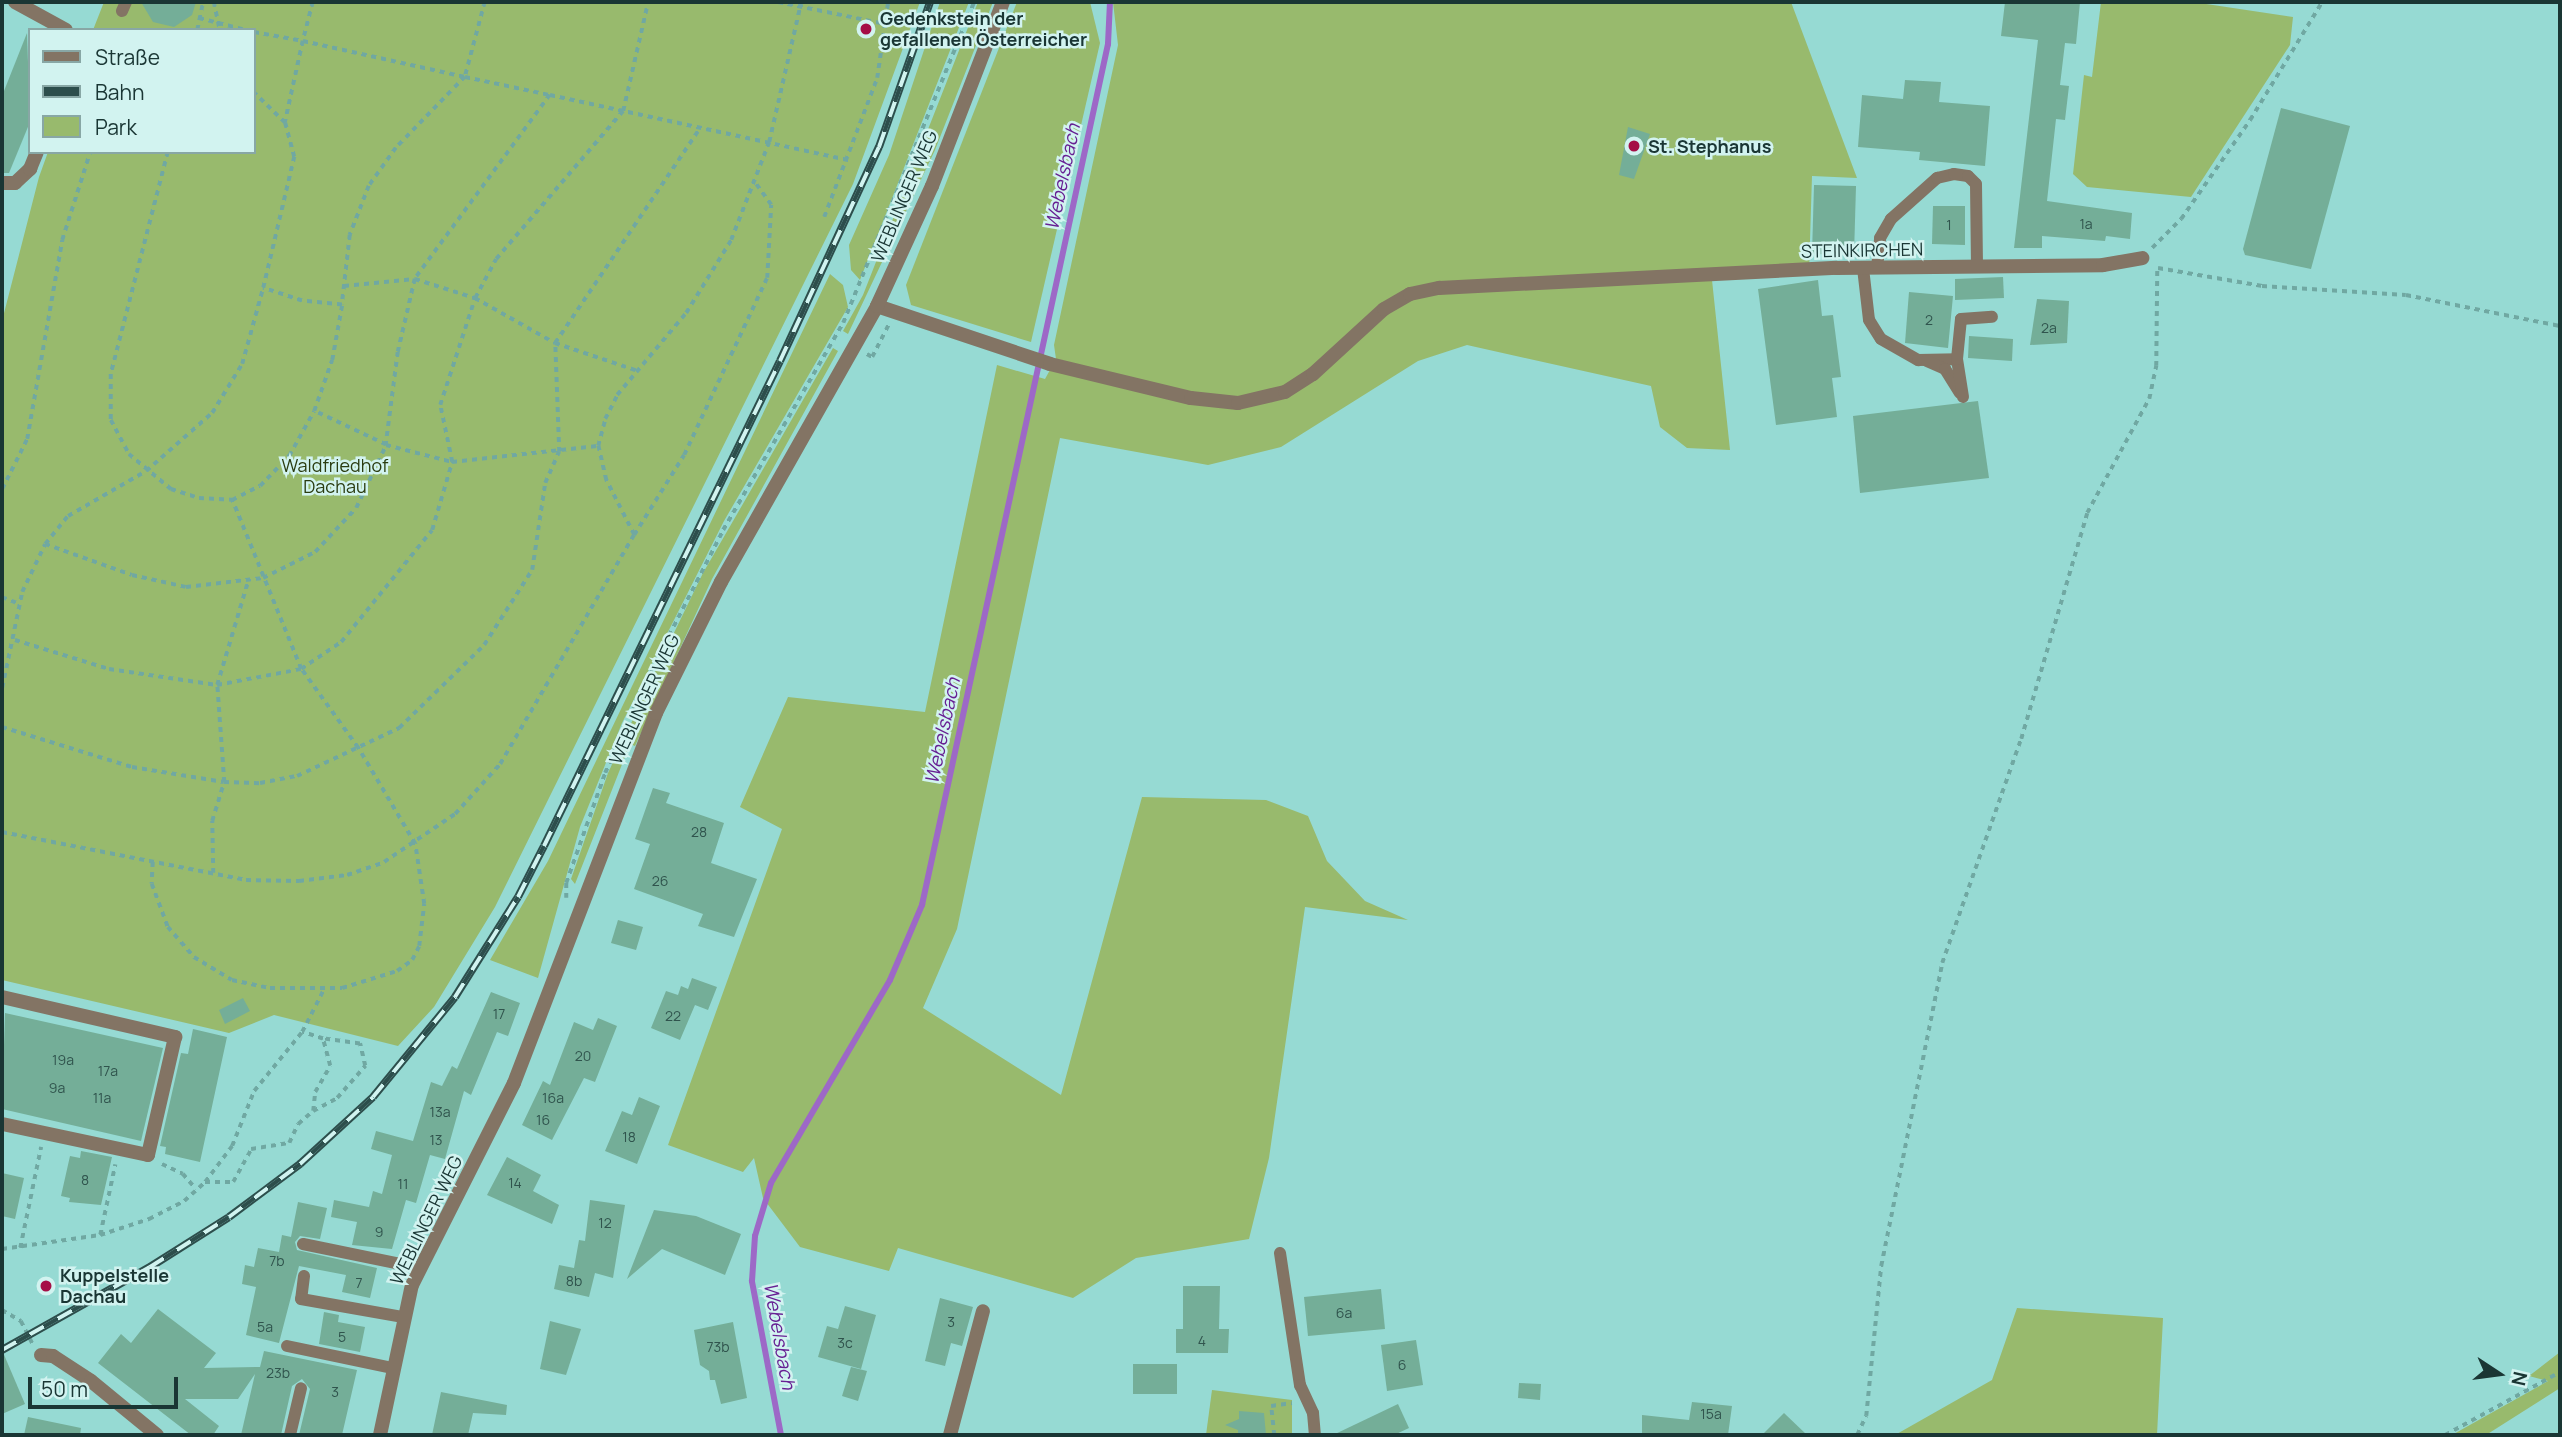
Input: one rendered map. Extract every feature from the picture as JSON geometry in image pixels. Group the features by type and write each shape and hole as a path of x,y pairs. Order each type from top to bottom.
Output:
{"street":[{"path":"15,2 62,28"},
{"name":"WEBLINGER WEG","path":"380,1435 403,1317 421,1268 514,1083 656,713 721,582 877,306 932,186 1003,2"},
{"path":"2,183 15,183 30,169 36,154"},
{"name":"STEINKIRCHEN","path":"877,306 1050,364 1191,398 1238,403 1285,392 1313,374 1384,309 1410,294 1439,288 1870,268 2103,265 2142,258"},
{"path":"2,997 175,1037 148,1155 2,1124"},
{"path":"950,1435 983,1311"},
{"path":"39,1354 53,1356 91,1381 157,1435"}],"lane":[{"path":"1977,267 1976,184 1968,176 1954,174 1937,178 1891,219 1880,238 1870,268 1869,320 1881,339 1945,369 1963,397 1957,359 1961,319 1992,317"},
{"path":"1923,360 1957,359"},
{"path":"303,1244 421,1268"},
{"path":"1280,1253 1300,1385 1313,1413 1315,1435"},
{"path":"304,1276 301,1298 403,1317"},
{"path":"287,1346 392,1368"},
{"path":"290,1435 301,1388"}],"path":[{"path":"197,28 203,2"},
{"path":"214,2 219,28"},
{"path":"2,688 15,640 19,604 31,568 45,544 68,516 146,471 212,413 242,364 294,158 285,123 313,2"},
{"path":"167,154 111,374 111,420 129,454 146,471 171,489 199,498 232,500 260,486 289,456 314,411 332,360 350,235 369,186 396,148 465,76 485,2"},
{"path":"15,640 109,668 217,685 301,669 341,642 432,530 452,462 440,405 475,298 496,258 623,111 648,2"},
{"path":"778,2 801,4 885,24"},
{"path":"824,217 849,160 877,78 888,2"},
{"path":"859,289 974,2"},
{"path":"2322,2 2250,120 2189,208 2142,258 2157,268 2262,286 2406,295 2560,326"},
{"path":"634,535 606,480 598,446 617,395 686,313 724,251 769,142 801,4"},
{"path":"199,18 238,28"},
{"path":"256,32 849,160"},
{"path":"256,95 285,123"},
{"path":"45,544 132,575 186,587 263,578 315,552 356,508 386,445 398,352 415,279 550,95"},
{"path":"2,727 132,767 224,782 260,783 296,776 399,728 484,645 531,570 545,483 559,452 555,343 700,128"},
{"path":"2,489 27,439 62,240 89,154"},
{"path":"2,832 213,873 286,881 347,875 415,844 455,814 500,764 690,445 767,278 771,205 754,182"},
{"path":"1857,1435 1866,1416 1881,1266 1942,963 2021,739 2087,513 2149,399 2156,366 2157,268"},
{"path":"344,286 415,279 475,298 555,343 638,371"},
{"path":"263,288 302,301 342,305"},
{"path":"314,411 386,445 452,462 598,446"},
{"path":"153,862 152,884 157,904 168,928 194,957 232,980 270,988 324,989 376,979 412,960 422,932 424,904 415,844 358,748 301,669 232,500"},
{"path":"213,873 212,821 224,782 217,685 248,580"},
{"path":"2,597 19,604"},
{"path":"3,1250 100,1235 149,1219 205,1182 232,1146 254,1091 302,1032 324,989"},
{"path":"205,1182 233,1182 251,1149 289,1143 298,1124 313,1111 337,1098 365,1066 359,1044 342,1038 323,1039 302,1032"},
{"path":"313,1111 315,1091 330,1066 323,1039"},
{"path":"20,1248 44,1132"},
{"path":"100,1235 118,1149"},
{"path":"148,1155 183,1174 196,1189"},
{"path":"2,1310 21,1321 39,1354"},
{"path":"2445,1435 2560,1372"},
{"path":"1274,1435 1271,1406 1292,1403"}],"green space":[{"name":"Waldfriedhof Dachau","path":"104,2 920,2 853,184 495,907 434,1007 398,1046 274,1015 229,1033 2,980 2,321 39,177 47,154 256,154 256,28 94,28"},
{"path":"940,2 969,2 860,280 851,270 849,245 889,155"},
{"path":"978,2 993,2 935,150 848,334 843,331 863,295"},
{"path":"1017,2 1090,2 1100,43 1031,342 911,305 906,285"},
{"path":"1113,2 1791,2 1857,178 1812,176 1809,273 1712,280 1730,450 1687,448 1660,427 1651,386 1467,345 1418,361 1281,447 1208,465 1060,438 957,929 923,1008 1061,1095 1142,797 1266,800 1308,816 1327,861 1365,901 1408,920 1305,907 1269,1158 1249,1239 1136,1258 1073,1298 898,1248 889,1271 800,1247 763,1198 754,1158 743,1172 668,1145 782,829 740,807 788,697 925,712 997,365 1045,379 1056,359 1054,345 1118,45"},
{"path":"2101,2 2193,2 2293,17 2290,45 2191,197 2087,187 2073,174 2084,75 2092,77"},
{"path":"830,274 843,285 848,307 724,521 622,723 580,827 538,978 490,960 548,861"},
{"path":"833,348 838,351 712,579 635,746 630,744 575,884 571,879 608,773 654,674 703,573"},
{"path":"2017,1308 2163,1318 2157,1435 1895,1435 1992,1380"},
{"path":"2560,1352 2560,1388 2486,1435 2452,1435 2548,1381 2529,1376"},
{"path":"1212,1390 1292,1400 1292,1435 1206,1435"}],"building":[{"path":"141,2 196,2 192,15 174,27 153,22"},
{"path":"2005,2 2080,2 2076,44 2065,43 2060,85 2069,86 2065,120 2056,119 2047,201 2132,213 2130,239 2106,236 2105,241 2042,236 2042,248 2014,248 2038,40 2001,36"},
{"path":"27,33 28,127 9,173 2,173 2,96"},
{"path":"1905,80 1941,82 1939,102 1990,106 1985,166 1919,160 1920,152 1858,147 1862,95 1903,99"},
{"path":"2281,108 2350,126 2311,269 2245,255 2243,249"},
{"name":"St. Stephanus","path":"1628,127 1650,134 1634,179 1619,175"},
{"path":"1814,185 1856,186 1854,255 1812,254"},
{"path":"1933,206 1965,206 1965,245 1932,244"},
{"path":"2003,277 2004,298 1955,300 1955,279"},
{"path":"1818,280 1822,316 1833,315 1841,377 1832,378 1837,417 1776,425 1758,289"},
{"path":"1909,292 1953,296 1948,348 1905,343"},
{"path":"2037,299 2069,301 2067,343 2030,345"},
{"path":"1969,336 2013,339 2012,361 1968,358"},
{"path":"1978,401 1989,478 1860,493 1853,416"},
{"path":"653,788 670,793 666,803 724,823 711,863 757,879 734,937 698,926 703,914 634,889 650,844 635,839"},
{"path":"618,920 643,927 636,950 611,943"},
{"path":"692,978 717,987 708,1010 695,1005 680,1040 651,1028 666,991 678,995 681,986 688,989"},
{"path":"491,992 520,1003 508,1036 497,1032 471,1095 464,1091 445,1159 430,1155 416,1203 406,1200 392,1249 352,1245 357,1222 331,1217 334,1200 369,1207 373,1191 382,1194 392,1155 371,1149 376,1131 413,1141 431,1082 442,1086 452,1066 457,1069"},
{"path":"243,998 250,1011 225,1024 219,1010"},
{"path":"5,1013 163,1048 141,1141 2,1109"},
{"path":"598,1018 617,1026 595,1082 584,1078 552,1140 522,1125 543,1081 550,1085 574,1022 593,1030"},
{"path":"193,1029 227,1037 200,1162 165,1154 166,1147 160,1146 181,1053 188,1054"},
{"path":"639,1097 660,1106 637,1164 605,1151 622,1111 632,1115"},
{"path":"81,1151 112,1157 101,1205 69,1202 70,1198 61,1196 70,1156 80,1158"},
{"path":"507,1157 541,1175 533,1191 559,1205 552,1224 487,1195"},
{"path":"2,1173 24,1178 15,1219 2,1216"},
{"path":"590,1200 625,1205 613,1278 595,1273 589,1297 554,1289 559,1265 574,1268 579,1240 585,1241"},
{"path":"298,1202 327,1208 320,1239 300,1236 295,1242 297,1250 377,1268 370,1298 342,1292 346,1275 299,1266 279,1343 246,1335 256,1287 242,1284 245,1265 254,1267 258,1248 279,1252 282,1235 291,1237"},
{"path":"654,1210 696,1216 741,1234 725,1275 662,1249 627,1279"},
{"path":"1183,1286 1220,1286 1219,1329 1229,1329 1228,1353 1176,1353 1176,1329 1183,1329"},
{"path":"1381,1289 1385,1329 1308,1336 1304,1297"},
{"path":"940,1298 973,1307 962,1346 951,1343 945,1366 925,1361"},
{"path":"845,1306 876,1315 861,1369 818,1357 827,1326 838,1329"},
{"path":"158,1309 216,1353 204,1368 260,1367 264,1351 357,1370 342,1435 299,1435 310,1389 302,1379 292,1386 281,1435 241,1435 255,1374 238,1399 185,1399 219,1426 213,1435 191,1435 98,1363 121,1334 131,1343"},
{"path":"324,1312 339,1315 338,1322 365,1327 360,1352 319,1344"},
{"path":"550,1321 581,1329 566,1375 540,1369"},
{"path":"733,1322 747,1398 721,1404 715,1380 710,1380 709,1371 700,1365 694,1330"},
{"path":"1416,1340 1423,1385 1387,1391 1381,1345"},
{"path":"2,1350 25,1404 2,1414"},
{"path":"1133,1364 1177,1364 1177,1394 1133,1394"},
{"path":"851,1367 867,1371 858,1401 842,1396"},
{"path":"1519,1383 1541,1384 1540,1400 1518,1398"},
{"path":"441,1392 507,1405 506,1415 473,1413 468,1435 432,1435"},
{"path":"1692,1402 1732,1406 1728,1435 1642,1435 1642,1415 1689,1420"},
{"path":"1398,1404 1409,1428 1394,1435 1333,1435"},
{"path":"1239,1411 1264,1413 1266,1435 1238,1435 1238,1430 1225,1425 1239,1419"},
{"path":"1784,1413 1807,1435 1762,1435"},
{"path":"28,1417 81,1428 80,1435 24,1435"}],"waterway":[{"name":"Webelsbach","path":"781,1435 752,1281 755,1236 771,1183 890,980 922,905 1108,44 1110,2"}],"railway":[{"path":"2,1350 150,1267 229,1217 300,1164 373,1097 455,997 518,897 780,361 879,147 930,2"}],"place":[{"name":"Gedenkstein der gefallenen Österreicher","path":"866,29"},
{"name":"St. Stephanus","path":"1634,146"},
{"name":"Kuppelstelle Dachau","path":"46,1286"}]}
